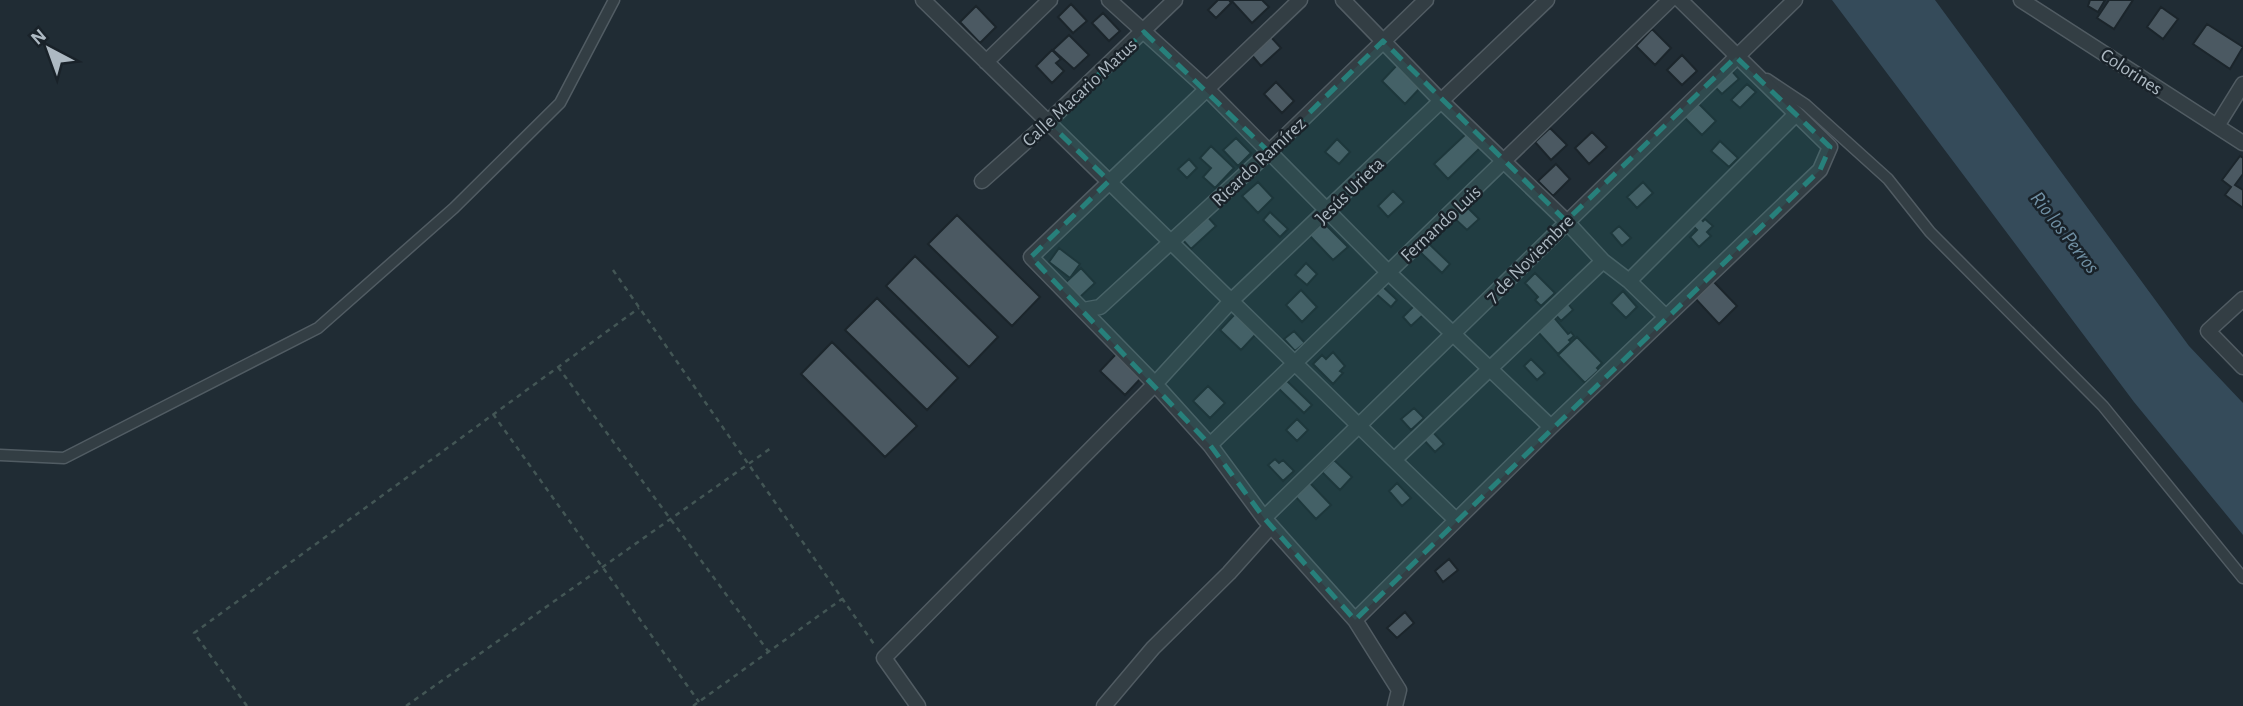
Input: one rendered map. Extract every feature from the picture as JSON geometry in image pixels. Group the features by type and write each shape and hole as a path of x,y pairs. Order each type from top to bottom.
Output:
{"street":[{"path":"0,455 64,458 318,328 454,208 560,103 614,0"},
{"path":"923,0 1456,520"},
{"path":"986,62 1050,0"},
{"path":"1109,0 1207,89 1388,272 1551,427"},
{"name":"Calle Macario Matus","path":"982,181 1144,32 1175,0"},
{"path":"1300,0 1031,257 1155,384 1210,445 1267,522 1355,620 1399,690 1395,706"},
{"path":"1343,0 1603,261 1629,281 1666,317"},
{"name":"Ricardo Ramírez","path":"1083,310 1100,307 1269,152 1426,0"},
{"name":"Jesús Urieta","path":"884,658 1155,384 1231,301 1547,0"},
{"name":"Fernando Luis","path":"1210,445 1670,0"},
{"path":"1355,620 1551,427 1820,170 1830,147 1680,0"},
{"name":"7 de Noviembre","path":"1104,706 1153,648 1228,573 1267,522 1358,425 1795,0"},
{"name":"Colorines","path":"2021,0 2242,141"},
{"path":"1736,57 1806,105 1888,178 1930,232 2103,406 2243,578"},
{"path":"2217,126 2243,84"},
{"path":"1629,281 1796,114"},
{"path":"1394,460 1603,261"},
{"path":"2243,299 2208,331 2243,367"},
{"path":"884,658 918,706"}],"path":[{"path":"613,270 884,658"},
{"path":"247,706 194,633 639,308"},
{"path":"558,368 768,651"},
{"path":"493,414 699,702"},
{"path":"406,706 771,448"},
{"path":"693,706 842,599"}],"highlighted area":[{"path":"1144,32 1269,152 1383,41 1566,221 1736,57 1830,147 1820,170 1355,620 1264,518 1210,445 1031,257 1109,181 1048,122"}],"water":[{"name":"Rio los Perros","path":"1832,0 1935,0 2189,346 2243,403 2243,535 2134,402"}],"building":[{"path":"1218,0 1229,0 1231,3 1216,18 1208,10"},
{"path":"1231,0 1262,0 1269,7 1252,23"},
{"path":"2090,0 2105,0 2098,12 2088,6"},
{"path":"2109,0 2133,0 2114,29 2097,18"},
{"path":"1071,4 1087,21 1073,33 1058,17"},
{"path":"976,6 996,27 980,43 960,22"},
{"path":"2161,7 2178,19 2163,39 2147,27"},
{"path":"1103,13 1120,31 1109,41 1092,23"},
{"path":"2207,24 2243,47 2230,69 2193,44"},
{"path":"1652,29 1671,48 1655,65 1636,46"},
{"path":"1069,35 1089,55 1074,69 1053,50"},
{"path":"1269,35 1281,48 1261,66 1250,53"},
{"path":"1052,50 1061,59 1056,63 1064,71 1052,83 1036,66"},
{"path":"1682,55 1697,71 1682,85 1667,70"},
{"path":"1398,64 1421,87 1405,104 1382,81"},
{"path":"1731,70 1739,79 1722,94 1715,87"},
{"path":"1276,82 1294,101 1282,113 1264,94"},
{"path":"1747,84 1756,92 1740,108 1731,100"},
{"path":"1697,102 1716,121 1702,135 1683,116"},
{"path":"1550,128 1567,145 1551,160 1535,142"},
{"path":"1468,132 1482,146 1448,179 1434,164"},
{"path":"1592,132 1607,147 1589,164 1575,148"},
{"path":"1236,138 1251,153 1238,166 1223,150"},
{"path":"1337,139 1350,152 1339,164 1325,152"},
{"path":"1720,141 1738,158 1729,167 1711,151"},
{"path":"1211,146 1234,168 1215,188 1203,177 1211,168 1200,158"},
{"path":"2240,156 2243,158 2243,174 2235,185 2243,190 2243,208 2225,195 2231,187 2222,180"},
{"path":"1189,159 1197,168 1187,178 1178,169"},
{"path":"1556,164 1570,179 1553,196 1538,181"},
{"path":"1258,182 1273,198 1258,213 1242,196"},
{"path":"1643,182 1653,193 1637,208 1627,197"},
{"path":"1393,191 1404,202 1388,217 1378,206"},
{"path":"1464,204 1479,219 1467,230 1452,216"},
{"path":"1270,212 1288,229 1280,237 1263,220"},
{"path":"957,215 1040,297 1012,326 928,244"},
{"path":"1206,215 1216,226 1191,249 1181,238"},
{"path":"1699,217 1713,226 1707,232 1711,236 1699,247 1690,237 1697,230 1693,226"},
{"path":"1323,222 1348,247 1333,260 1309,235"},
{"path":"1619,226 1631,238 1622,246 1611,233"},
{"path":"1426,241 1450,264 1442,273 1418,250"},
{"path":"1059,248 1080,264 1070,278 1049,262"},
{"path":"915,256 998,337 969,367 886,286"},
{"path":"1306,263 1317,274 1307,285 1295,275"},
{"path":"1081,268 1095,283 1079,298 1065,283"},
{"path":"1535,273 1555,293 1541,306 1535,300 1538,297 1525,283"},
{"path":"1713,281 1737,306 1719,324 1693,296"},
{"path":"1381,285 1397,300 1391,307 1374,292"},
{"path":"1301,290 1317,307 1302,322 1286,305"},
{"path":"1623,291 1637,307 1626,318 1611,303"},
{"path":"877,298 958,378 927,410 845,330"},
{"path":"1566,301 1573,310 1561,321 1553,312"},
{"path":"1414,306 1423,315 1411,326 1403,317"},
{"path":"1235,314 1256,334 1241,350 1220,330"},
{"path":"1552,315 1568,334 1571,332 1574,336 1558,354 1537,331"},
{"path":"1294,331 1305,343 1295,351 1284,339"},
{"path":"1577,337 1602,363 1597,368 1599,370 1585,383 1558,355"},
{"path":"832,342 917,426 885,457 801,374"},
{"path":"1333,352 1345,366 1340,371 1343,373 1333,384 1313,364 1322,355 1326,359"},
{"path":"1117,353 1142,377 1125,395 1100,371"},
{"path":"1531,359 1545,373 1537,380 1524,366"},
{"path":"1286,380 1312,405 1304,413 1278,388"},
{"path":"1208,386 1225,403 1210,418 1193,401"},
{"path":"1414,408 1424,418 1411,430 1401,419"},
{"path":"1297,419 1308,430 1297,441 1286,430"},
{"path":"1431,430 1444,444 1435,452 1422,438"},
{"path":"1275,459 1279,463 1283,460 1294,471 1283,481 1268,465"},
{"path":"1334,460 1352,477 1340,490 1322,472"},
{"path":"1309,482 1331,505 1316,519 1294,495"},
{"path":"1397,483 1411,498 1402,506 1389,491"},
{"path":"1449,559 1458,570 1443,582 1435,571"},
{"path":"1405,612 1414,623 1397,638 1387,628"}]}
